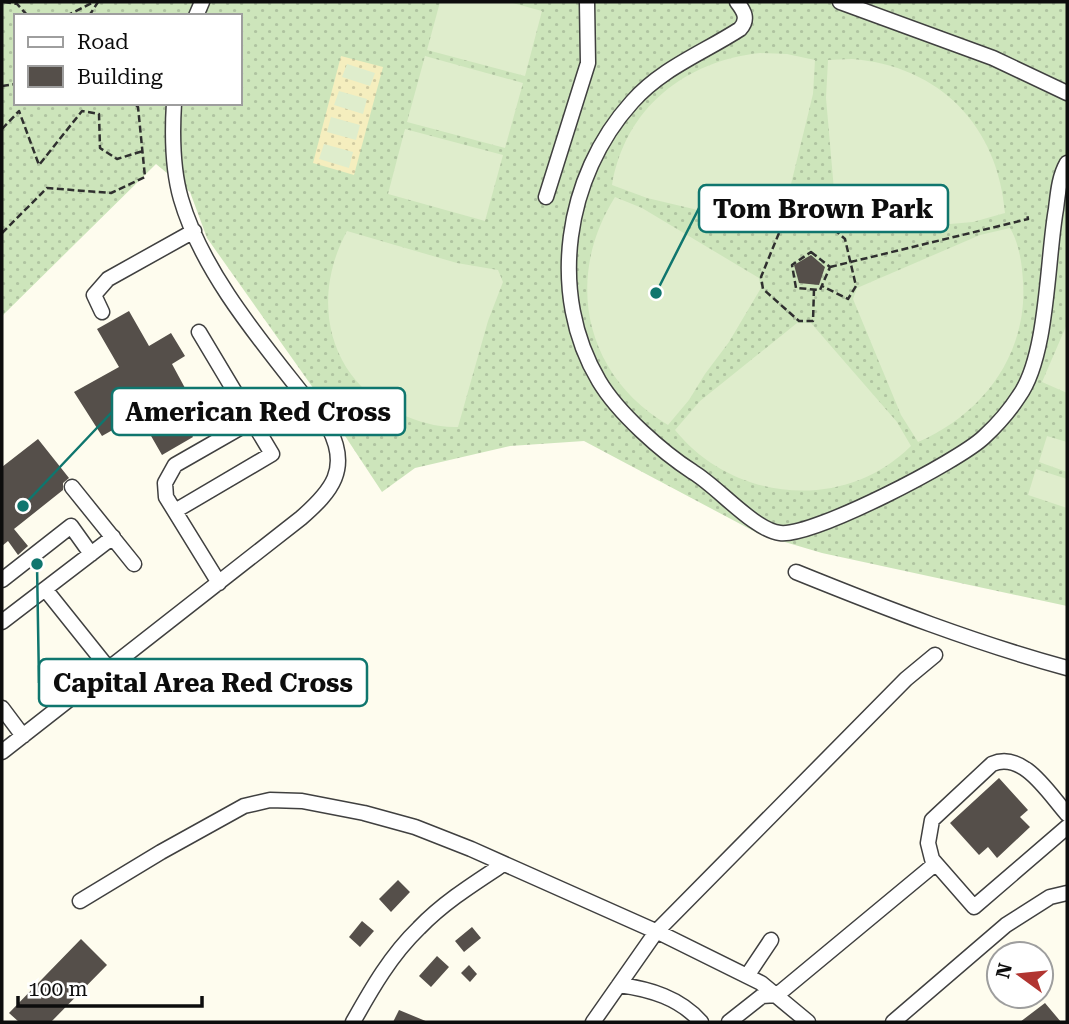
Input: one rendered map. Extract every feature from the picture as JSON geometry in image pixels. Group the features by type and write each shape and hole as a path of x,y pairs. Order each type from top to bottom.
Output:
{"street":[{"path":"545,197 588,63 587,2"},
{"path":"737,2 746,18 740,29 664,72 631,103 601,145 578,200 569,250 569,279 577,331 589,363 610,397 654,442 767,529 782,534 800,531 846,515 948,462 984,437 1019,396 1028,382 1038,348 1054,220 1062,172 1067,163"},
{"path":"840,2 993,58 1067,93"},
{"path":"2,752 321,501 335,478 339,452 329,428 222,285 194,232 181,199 176,176 173,149 174,105"},
{"path":"102,312 94,295 108,279 194,232"},
{"path":"175,511 271,454 198,332"},
{"path":"219,583 166,497 165,483 176,465 252,421"},
{"path":"72,487 134,564"},
{"path":"2,580 71,526 91,554"},
{"path":"2,622 113,537"},
{"path":"796,572 877,605 1028,658 1067,668"},
{"path":"45,589 109,669"},
{"path":"593,1022 656,932 906,679 935,655"},
{"path":"2,708 23,736"},
{"path":"1067,814 1027,769 1010,761 1000,761 992,764 932,820 928,843 935,864 974,906 1067,827"},
{"path":"80,901 244,806 270,800 302,801 364,813 415,827 471,849 656,932 761,983 808,1022"},
{"path":"729,1022 762,996 777,995 935,864"},
{"path":"353,1022 384,969 419,928 460,894 502,865"},
{"path":"893,1022 1006,925 1050,897 1067,892"},
{"path":"747,976 771,940"},
{"path":"619,985 653,991 679,1003 701,1022"}],"path":[{"path":"4,2 17,4 26,14"},
{"path":"70,14 96,2"},
{"path":"2,233 47,188 111,193 145,177 138,107 136,105"},
{"path":"2,129 19,111 38,165 82,111 99,114 100,148 117,159 143,151"},
{"path":"830,267 1028,219 1027,214"},
{"path":"814,289 813,321 799,321 763,289 761,277 779,233 790,227 836,231 845,239 856,286 848,299 822,286"},
{"path":"811,252 830,267 820,290 796,288 792,265 811,252"}],"green space":[{"path":"2,2 1067,2 1067,606 822,553 761,535 584,441 510,446 415,468 382,492 316,392 207,238 190,192 156,164 2,316"},
{"path":"440,2 509,2 542,11 525,76 427,50"},
{"path":"760,53 787,54 815,60 813,94 782,221 773,228 647,198 612,185 619,158 630,133 663,93 707,66"},
{"path":"425,56 523,83 505,148 407,122"},
{"path":"852,59 884,64 912,74 937,88 959,106 977,128 991,153 1000,182 1005,213 973,222 847,233 837,225 826,98 828,60"},
{"path":"347,64 375,73 370,86 342,77"},
{"path":"339,91 367,99 363,114 334,105"},
{"path":"331,117 360,125 356,140 327,132"},
{"path":"405,129 503,155 485,221 388,194"},
{"path":"324,144 353,152 349,168 319,159"},
{"path":"615,197 642,208 759,278 761,288 729,342 689,400 668,425 640,404 617,380 601,352 591,323 587,292 590,260 599,228"},
{"path":"1010,228 1020,253 1023,308 1009,357 997,378 963,415 918,442 901,415 853,299 857,288 980,235"},
{"path":"347,231 457,263 498,270 503,282 488,321 458,427 429,424 401,414 376,399 356,381 342,359 332,335 328,310 329,284"},
{"path":"797,323 811,323 897,422 911,446 884,468 854,482 822,489 790,490 757,484 727,472 699,454 675,430 700,401"},
{"path":"1067,324 1067,393 1042,382"},
{"path":"1047,436 1067,442 1067,472 1039,462"},
{"path":"1036,469 1067,479 1067,508 1028,495"}],"sand":[{"path":"341,56 383,67 354,175 313,163"}],"building":[{"path":"811,255 825,267 819,285 799,283 794,265"},
{"path":"129,311 149,346 171,333 185,356 172,364 185,388 170,397 193,437 162,455 139,415 102,436 74,392 119,367 97,329"},
{"path":"38,439 69,478 63,483 63,490 14,529 28,546 18,555 8,541 2,546 2,467"},
{"path":"999,778 1028,810 1020,817 1030,827 997,858 988,847 979,855 950,823"},
{"path":"398,880 410,892 391,912 379,899"},
{"path":"362,921 374,931 360,947 349,937"},
{"path":"472,927 481,938 464,952 455,941"},
{"path":"81,939 107,965 51,1022 19,1022 9,1013"},
{"path":"437,956 449,967 431,987 419,976"},
{"path":"469,965 477,974 470,982 461,973"},
{"path":"399,1010 428,1022 393,1022"},
{"path":"1036,1010 1051,1010 1061,1022 1020,1022"}],"place":[{"name":"Tom Brown Park","path":"656,293"},
{"name":"American Red Cross","path":"23,506"},
{"name":"Capital Area Red Cross","path":"37,564"}]}
